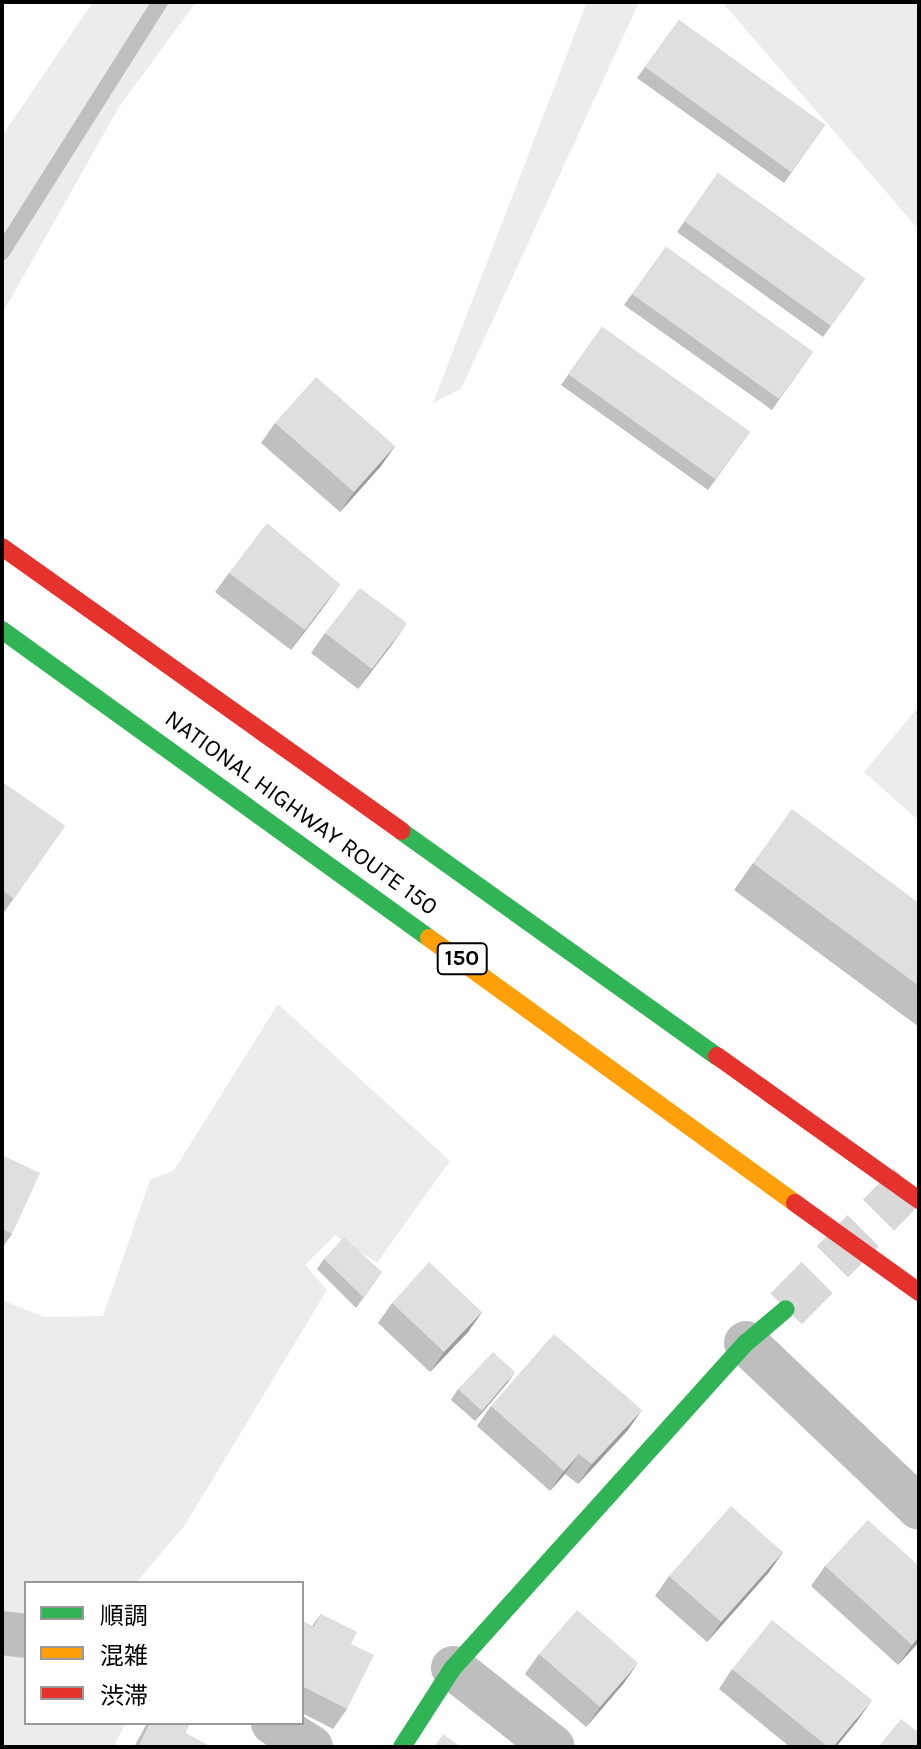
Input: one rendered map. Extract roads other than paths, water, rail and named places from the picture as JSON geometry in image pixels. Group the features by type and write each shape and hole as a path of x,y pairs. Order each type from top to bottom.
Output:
{"main road":[{"name":"NATIONAL HIGHWAY ROUTE 150","path":"2,547 919,1200"},
{"name":"NATIONAL HIGHWAY ROUTE 150","path":"2,630 919,1292"},
{"path":"402,1747 453,1668 746,1343 786,1309"}],"street":[{"path":"746,1343 919,1508"},
{"path":"2,1633 24,1636"},
{"path":"453,1668 553,1747"},
{"path":"276,1725 311,1747"}],"waterway":[{"path":"2,252 160,2"}],"tunnel":[{"path":"786,1309 919,1174"}]}
